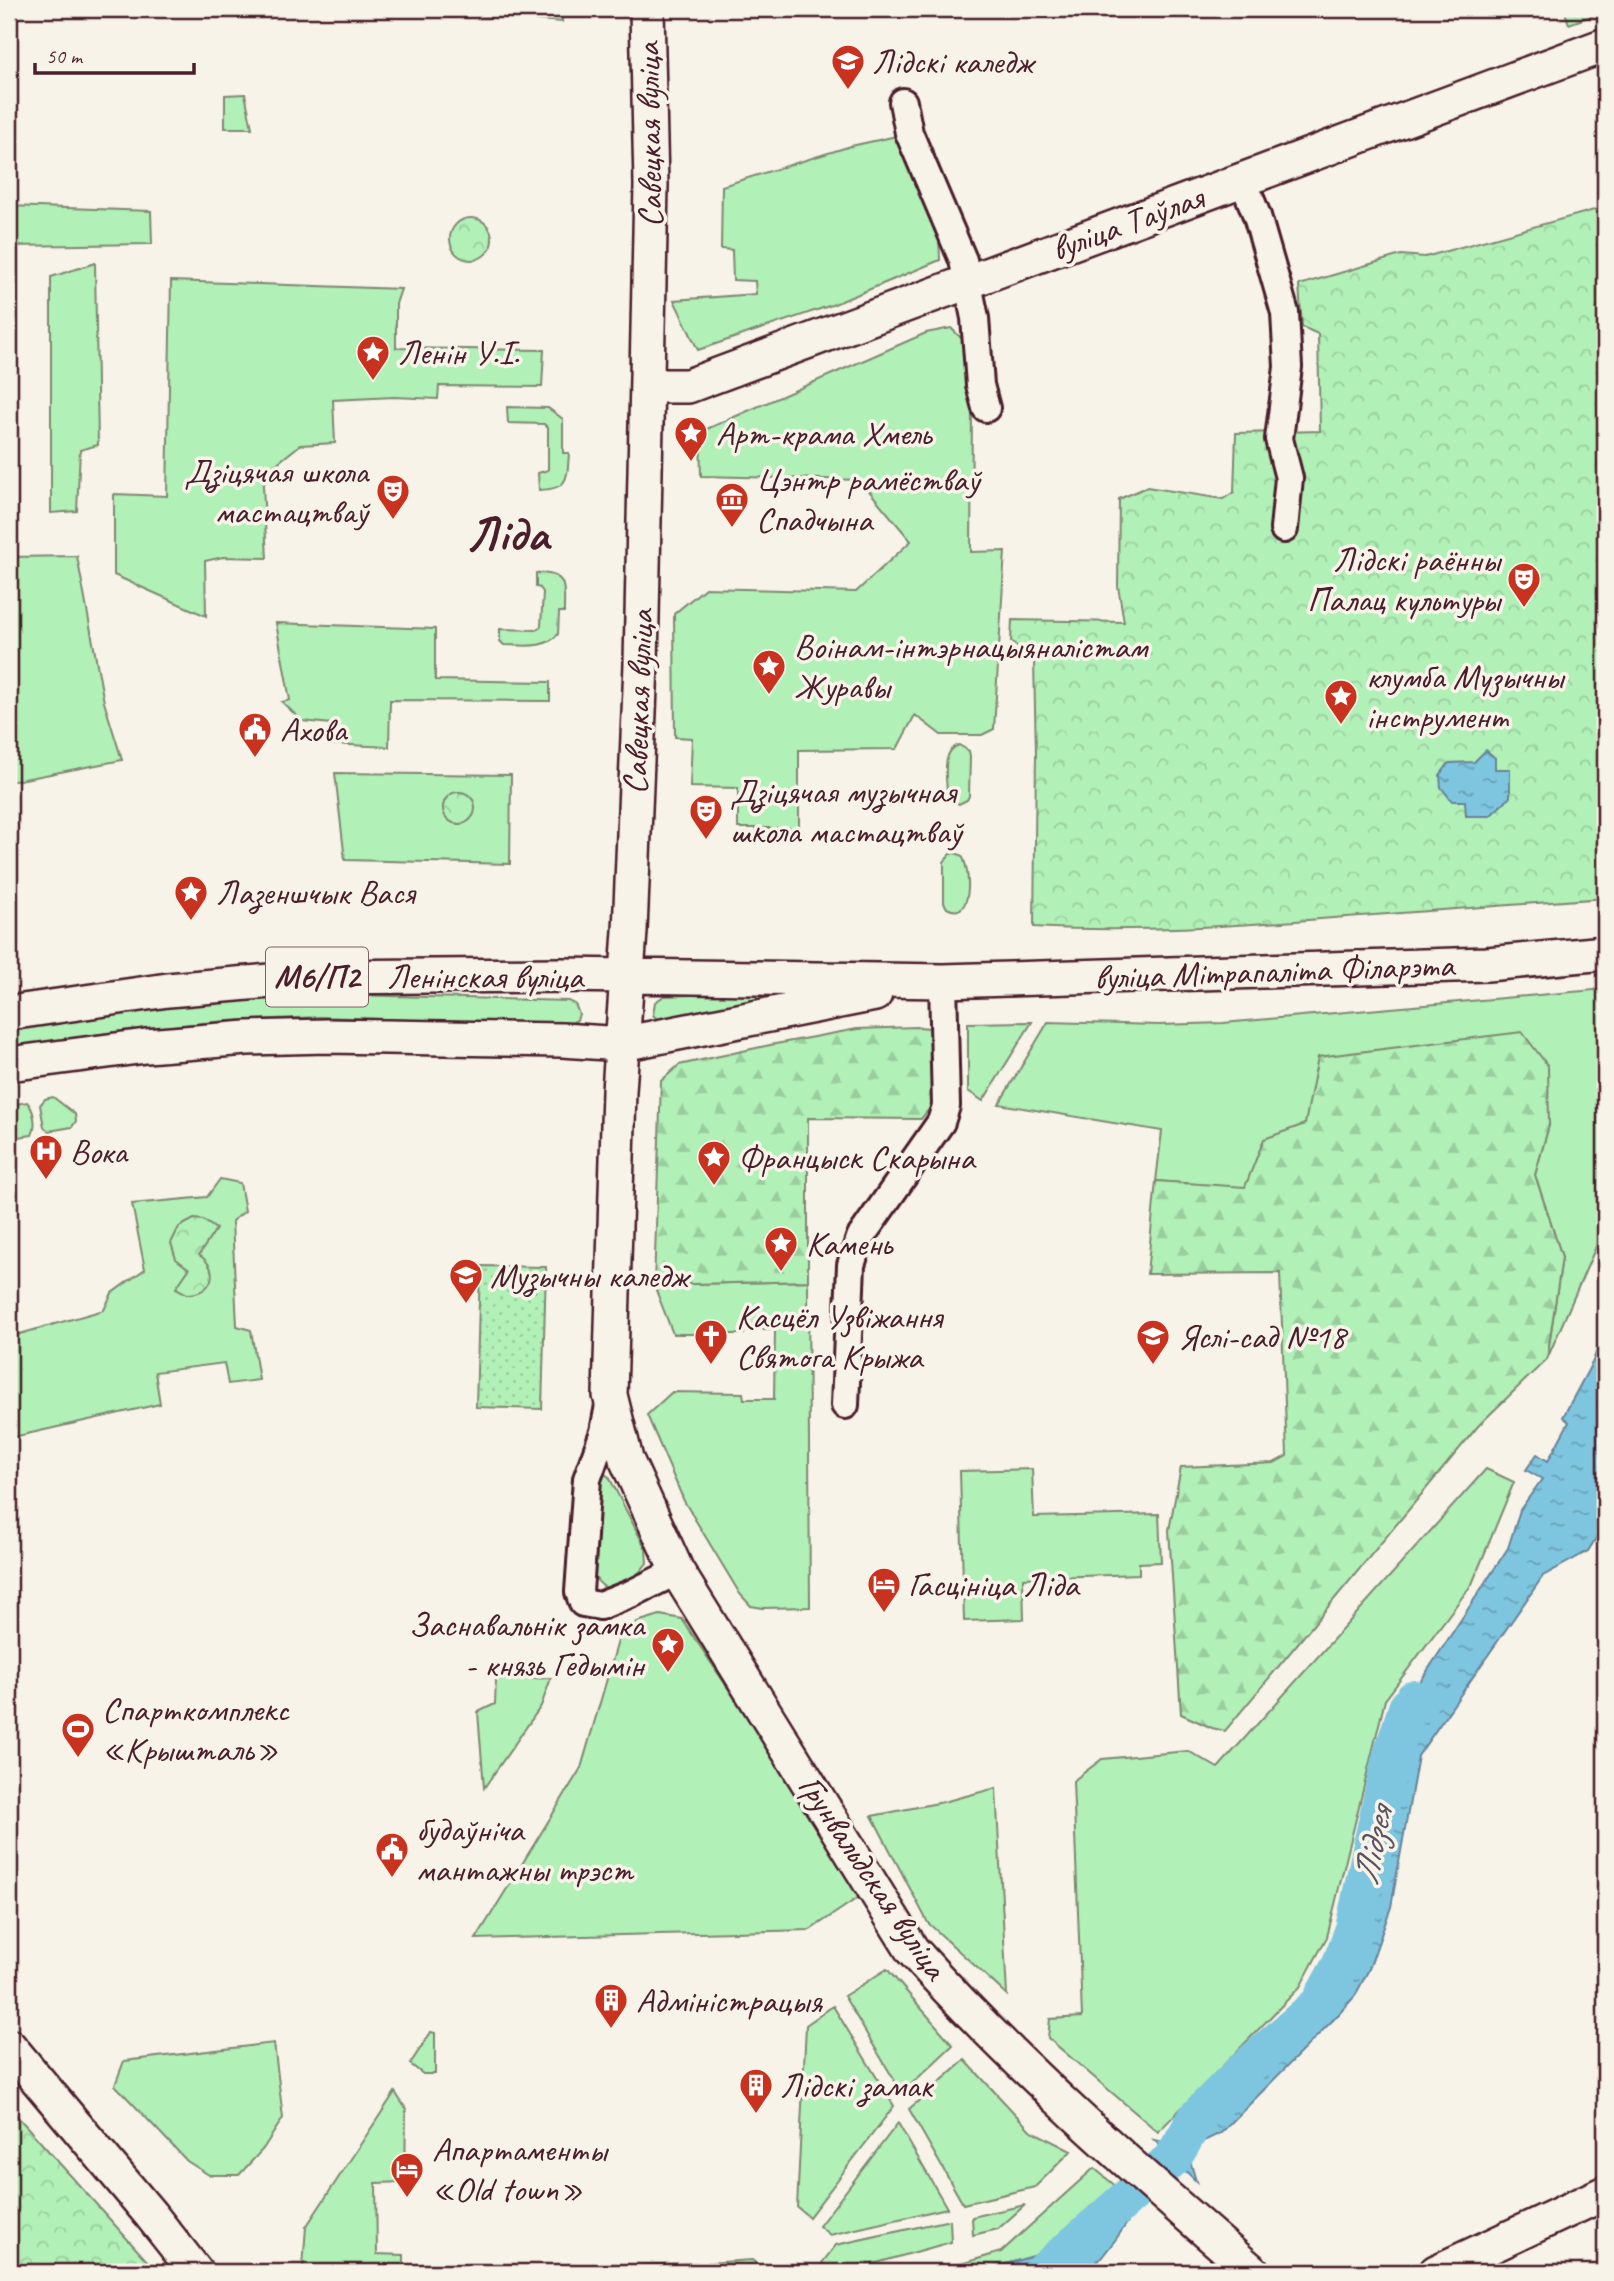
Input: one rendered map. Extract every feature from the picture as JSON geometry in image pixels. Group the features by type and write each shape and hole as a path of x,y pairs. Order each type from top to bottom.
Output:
{"main road":[{"name":"Савецкая вуліца","path":"610,1395 619,1091 641,664 651,185 648,9"},
{"name":"вуліца Таўлая","path":"646,386 688,386 1605,45"},
{"name":"вуліца Мітрапаліта Філарэта","path":"627,975 943,981 1487,964 1605,953"},
{"name":"Ленінская вуліца","path":"9,1013 168,990 316,977 627,975"},
{"name":"вуліца Мітрапаліта Філарэта","path":"622,1044 943,981"},
{"name":"Ленінская вуліца","path":"9,1064 146,1046 247,1038 327,1036 562,1040 622,1044"},
{"name":"Грунвальдская вуліца","path":"610,1395 626,1459 677,1571 912,1950 955,1998 1035,2077 1160,2192 1253,2272"},
{"path":"9,2046 196,2272"},
{"path":"1436,2272 1605,2193"}],"street":[{"path":"903,102 909,133 963,260 975,318 980,385 986,408"},
{"path":"1243,180 1257,216 1285,313 1288,367 1279,439 1289,478 1284,529"},
{"path":"845,1405 851,1265 860,1238 942,1122 946,1106 943,981"},
{"path":"610,1395 604,1432 587,1479 579,1592 583,1603 600,1606 677,1571"}],"green space":[{"path":"395,9 563,9 562,22"},
{"path":"1564,9 1605,9 1605,11 1569,24"},
{"path":"245,94 252,128 225,128 225,95"},
{"path":"897,136 939,236 940,260 832,305 698,350 674,300 756,294 755,281 733,280 732,250 721,249 722,186 851,146"},
{"path":"9,206 151,211 152,244 9,246"},
{"path":"1605,207 1605,898 1221,926 1146,929 1034,927 1034,662 1011,641 1012,620 1124,622 1118,586 1119,499 1147,487 1223,499 1234,492 1236,433 1320,431 1318,334 1302,327 1299,285 1401,255 1425,257"},
{"path":"471,218 486,224 492,239 486,254 471,260 456,254 450,239 456,224"},
{"path":"95,263 98,445 80,450 77,511 51,513 51,277"},
{"path":"171,281 401,289 396,304 396,348 544,350 542,387 439,386 438,399 394,397 333,400 335,443 300,445 275,465 263,486 267,558 223,557 205,561 206,616 114,575 114,494 167,496"},
{"path":"951,328 963,340 972,408 971,552 1005,551 994,729 982,735 941,735 915,715 897,749 799,750 799,828 738,828 738,788 690,787 692,738 675,737 674,614 705,588 856,592 911,541 860,480 701,476 700,432 926,333"},
{"path":"507,407 548,408 563,419 563,453 569,453 567,476 561,485 539,490 538,473 548,470 548,428 544,424 508,423"},
{"path":"77,556 104,702 122,760 9,782 9,557"},
{"path":"536,573 554,575 562,582 564,612 559,612 558,634 540,645 504,645 500,641 500,629 536,630 541,626 543,592 536,587"},
{"path":"276,623 435,629 435,680 550,682 550,701 390,700 389,747 330,744 331,724 302,721 282,702 290,700"},
{"path":"959,745 969,751 970,756 969,796 959,804 950,800 947,795 946,774 949,753"},
{"path":"335,773 511,775 510,864 345,860"},
{"path":"459,792 471,796 475,808 471,820 459,824 447,820 443,808 447,796"},
{"path":"950,854 961,855 964,860 968,880 966,900 962,907 956,910 947,908 944,903 944,862"},
{"path":"849,989 664,1022 653,1015 655,1002 664,996"},
{"path":"1605,989 1605,1226 1547,1359 1562,1257 1535,1175 1549,1125 1305,1124 1264,1140 1245,1188 1156,1181 1162,1131 999,1104 1048,1022 1159,1025 1223,1023"},
{"path":"319,994 568,1001 575,1004 579,1014 577,1020 567,1025 320,1017 227,1021 130,1030 9,1047 9,1030 19,1028 125,1011 224,1000"},
{"path":"1032,1022 983,1101 968,1091 968,1023"},
{"path":"932,1028 935,1102 921,1119 808,1118 808,1281 654,1285 661,1081 679,1065 770,1045 857,1029"},
{"path":"1522,1032 1548,1066 1549,1125 1535,1175 1562,1257 1547,1359 1479,1425 1225,1731 1181,1714 1169,1530 1181,1467 1274,1463 1287,1456 1280,1273 1147,1274 1156,1181 1245,1187 1264,1139 1305,1124 1318,1057"},
{"path":"53,1097 75,1114 76,1121 72,1127 49,1131 44,1127 40,1105 45,1099"},
{"path":"27,1102 34,1118 32,1135 11,1138 9,1130 16,1104"},
{"path":"220,1179 240,1183 245,1211 232,1221 237,1326 251,1330 259,1380 228,1384 224,1363 155,1372 160,1404 9,1438 9,1337 104,1310 112,1293 145,1269 132,1204 207,1197"},
{"path":"194,1219 203,1220 216,1229 199,1255 206,1261 212,1273 211,1280 203,1290 187,1294 176,1288 189,1269 176,1259 171,1243 179,1227"},
{"path":"480,1266 546,1267 542,1409 476,1407"},
{"path":"808,1281 810,1607 763,1608 751,1606 740,1594 684,1501 647,1415 672,1392 743,1393 744,1399 774,1399 775,1329 744,1329 744,1334 673,1334 654,1285"},
{"path":"1032,1469 1034,1517 1159,1514 1161,1562 1139,1563 1139,1574 1023,1578 1024,1619 964,1621 960,1471"},
{"path":"1486,1469 1514,1482 1472,1584 1385,1700 1327,1937 1300,1987 1158,2132 1048,2038 1050,2019 1082,2017 1073,1781 1102,1759 1188,1751 1218,1768"},
{"path":"605,1474 646,1549 647,1563 629,1582 615,1589 601,1585 595,1577 601,1477"},
{"path":"660,1615 682,1619 751,1723 859,1897 810,1930 476,1939 581,1768 620,1634 637,1622"},
{"path":"551,1678 541,1706 484,1788 478,1712 495,1704 496,1679"},
{"path":"996,1788 1007,1995 928,1923 872,1816"},
{"path":"887,1969 953,2045 902,2093 844,1996"},
{"path":"833,2006 894,2106 809,2217 797,2207 806,2025"},
{"path":"431,2032 435,2033 435,2074 423,2074 410,2064"},
{"path":"274,2043 283,2118 263,2149 239,2175 209,2175 187,2161 115,2085 124,2061"},
{"path":"965,2060 1030,2130 1071,2151 1035,2187 963,2204 909,2109"},
{"path":"395,2092 406,2109 405,2182 376,2183 377,2254 404,2255 404,2272 306,2272 303,2266 306,2227"},
{"path":"9,2107 157,2272 9,2272"},
{"path":"898,2123 947,2208 830,2235 819,2226"},
{"path":"1094,2168 1118,2188 1093,2215 1034,2256 977,2272 934,2272 1001,2252"},
{"path":"1025,2205 998,2229 973,2235 972,2217"},
{"path":"950,2220 951,2242 845,2272 835,2272 822,2263 836,2245"},
{"path":"752,2260 767,2272 709,2272 708,2263"},
{"path":"696,2263 696,2272 643,2272 642,2265"}],"water":[{"path":"1486,750 1495,758 1495,769 1510,769 1510,797 1490,816 1466,816 1465,801 1452,801 1441,787 1440,775 1449,763 1474,762"},
{"path":"1605,1327 1605,1524 1588,1551 1543,1576 1418,1756 1391,1907 1369,1969 1355,1996 1221,2133 1193,2146 1189,2157 1196,2181 1154,2140 1174,2144 1329,1991 1357,1929 1401,1711 1508,1548 1520,1510 1542,1479 1526,1470 1537,1454 1548,1461 1569,1422 1563,1417 1593,1361"},
{"path":"1133,2194 1138,2207 1090,2272 977,2272 1034,2256 1090,2224 1124,2196"}],"waterway":[{"name":"Лідзея","path":"1043,2272 1173,2158 1197,2117 1244,2070 1319,2004 1340,1966 1354,1929 1390,1761 1407,1708 1414,1699"}],"place":[{"name":"Лідскі каледж","path":"848,91"},
{"name":"Ленін У.І.","path":"373,382"},
{"name":"Арт-крама Хмель","path":"691,463"},
{"name":"Дзіцячая школа мастацтваў","path":"393,521"},
{"name":"Цэнтр рамёстваў Спадчына","path":"732,529"},
{"name":"Лідскі раённы Палац культуры","path":"1524,609"},
{"name":"Воінам-інтэрнацыяналістам Журавы","path":"769,696"},
{"name":"клумба Музычны інструмент","path":"1341,726"},
{"name":"Ахова","path":"255,759"},
{"name":"Дзіцячая музычная школа мастацтваў","path":"706,841"},
{"name":"Лазеншчык Вася","path":"191,922"},
{"name":"Вока","path":"46,1181"},
{"name":"Францыск Скарына","path":"714,1187"},
{"name":"Камень","path":"781,1273"},
{"name":"Музычны каледж","path":"466,1305"},
{"name":"Касцёл Узвіжання Святога Крыжа","path":"711,1366"},
{"name":"Яслі-сад №18","path":"1153,1366"},
{"name":"Гасцініца Ліда","path":"884,1614"},
{"name":"Заснавальнік замка - князь Гедымін","path":"668,1674"},
{"name":"Спарткомплекс «Крышталь»","path":"78,1759"},
{"name":"будаўніча мантажны трэст","path":"392,1879"},
{"name":"Адміністрацыя","path":"611,2030"},
{"name":"Лідскі замак","path":"756,2115"},
{"name":"Апартаменты «Old town»","path":"407,2199"}],"district":[{"name":"Ліда","path":"507,534"}]}
